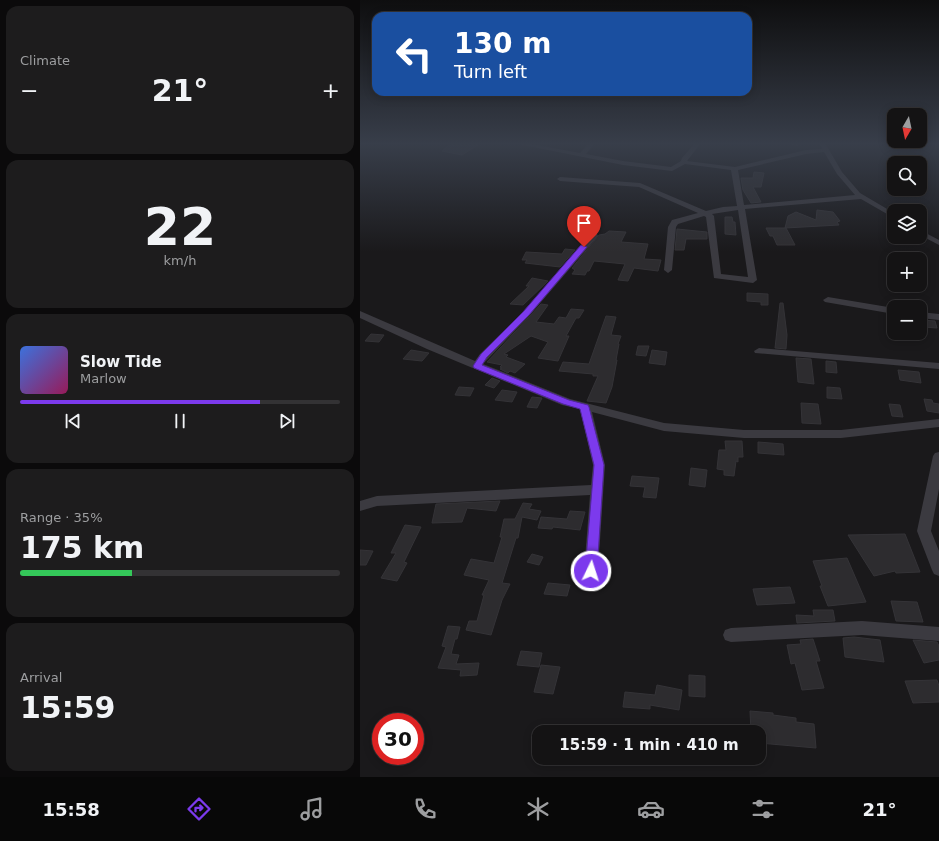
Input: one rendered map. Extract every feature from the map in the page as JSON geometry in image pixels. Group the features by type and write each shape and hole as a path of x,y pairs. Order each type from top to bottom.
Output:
{"street":[{"path":"563,179 640,185 710,216 717,276 753,280 735,179"},
{"path":"845,179 862,197 887,212"},
{"path":"668,270 672,227 675,222 723,209 862,197"},
{"path":"477,366 484,356 526,314 594,236"},
{"path":"927,236 939,243"},
{"path":"828,300 887,310"},
{"path":"360,314 431,347 566,402 664,427 744,434 841,434 939,423"},
{"path":"927,316 939,317"},
{"path":"759,351 939,366"},
{"path":"585,407 599,465 591,571"},
{"path":"939,456 924,531 939,570"},
{"path":"360,506 377,501 597,490"},
{"path":"731,635 862,628 939,634"}],"building":[{"path":"741,179 763,179 761,187 753,187 761,202 751,203 743,190"},
{"path":"817,210 833,212 840,221 837,222 839,225 785,228 788,216 796,212 816,220"},
{"path":"725,217 732,217 733,222 735,222 736,235 725,234"},
{"path":"766,228 786,228 795,245 777,245 773,236 770,236"},
{"path":"677,229 707,232 707,239 686,239 684,250 675,250"},
{"path":"609,231 626,232 621,242 648,244 644,259 661,260 658,271 634,268 628,281 618,280 625,264 594,261 589,271 587,271 585,275 572,274 575,270 572,268 599,235 605,234"},
{"path":"565,249 575,250 560,267 525,263 527,260 522,260 526,252 562,254"},
{"path":"532,278 548,281 523,305 510,304 529,286 526,286"},
{"path":"747,293 768,294 768,305 761,305 761,302 747,301"},
{"path":"780,303 783,303 787,335 786,349 775,348"},
{"path":"541,304 548,305 536,322 554,324 559,317 566,318 571,309 584,310 579,318 576,318 566,336 569,336 558,361 538,358 548,342 531,336 504,354 508,355 506,357 525,364 515,373 510,371 508,373 500,369 502,368 500,367 502,365 487,362"},
{"path":"606,316 616,317 611,335 621,336 618,344 617,360 612,387 606,403 587,401 598,376 593,376 593,374 559,371 563,362 589,364"},
{"path":"927,320 935,321 937,328 927,327"},
{"path":"371,334 384,335 379,342 365,341"},
{"path":"638,346 649,346 646,356 636,355"},
{"path":"411,350 429,353 422,361 403,359"},
{"path":"652,350 667,352 665,365 649,363"},
{"path":"796,358 811,359 814,384 798,382"},
{"path":"826,361 836,362 837,373 826,372"},
{"path":"898,370 919,372 921,383 900,380"},
{"path":"492,378 500,381 494,388 485,385"},
{"path":"459,387 474,388 470,396 455,395"},
{"path":"827,387 840,388 842,399 827,398"},
{"path":"502,390 517,392 512,402 495,400"},
{"path":"532,397 542,398 537,408 527,407"},
{"path":"924,399 932,400 933,403 939,404 939,413 927,411"},
{"path":"801,403 818,404 821,424 802,423"},
{"path":"889,404 900,405 903,417 892,416"},
{"path":"725,441 742,441 743,457 738,457 738,462 736,461 734,476 724,475 724,470 717,469 719,450 726,450"},
{"path":"758,442 783,444 784,455 758,453"},
{"path":"691,468 707,470 705,487 689,485"},
{"path":"632,476 659,478 656,498 643,497 645,487 630,486"},
{"path":"500,501 496,511 467,508 462,522 432,523 436,504"},
{"path":"523,503 532,504 529,509 541,511 537,520 522,517 518,538 516,538 502,583 510,584 502,600 491,635 466,630 469,621 477,621 484,595 482,595 489,580 464,575 471,559 494,563 502,537 500,537 504,519 515,519"},
{"path":"570,511 585,512 580,530 553,527 552,529 538,528 541,517 567,519"},
{"path":"405,525 421,527 404,562 407,563 397,581 381,578 396,553 391,553"},
{"path":"905,534 920,572 896,573 895,571 874,576 848,535"},
{"path":"360,550 373,551 366,565 360,565"},
{"path":"532,554 543,557 539,565 527,562"},
{"path":"847,558 866,602 828,606 820,586 822,586 813,561"},
{"path":"548,583 570,585 567,596 544,594"},
{"path":"790,587 795,603 757,605 753,589"},
{"path":"891,601 917,602 923,622 896,621"},
{"path":"813,610 833,610 835,621 797,623 796,615 814,616"},
{"path":"448,626 460,627 451,654 459,655 456,664 479,663 477,675 460,676 461,670 438,668 446,647 442,646"},
{"path":"854,637 880,640 884,662 845,657 843,638"},
{"path":"813,639 820,661 816,661 824,688 802,690 795,663 791,664 787,645 801,644 800,640"},
{"path":"913,640 937,642 939,646 939,660 924,663"},
{"path":"521,651 542,653 539,667 517,665"},
{"path":"541,665 560,667 553,694 534,692"},
{"path":"689,675 705,676 705,697 689,696"},
{"path":"937,680 939,686 939,702 913,703 905,681"},
{"path":"657,685 682,690 679,710 650,705 650,709 623,707 625,692 655,695"},
{"path":"750,711 773,713 773,715 796,718 796,722 814,724 816,748 766,744 766,725 751,725"}],"route":[{"path":"584,247 526,314 484,356 477,366 566,402 585,407 599,465 591,571"}]}
